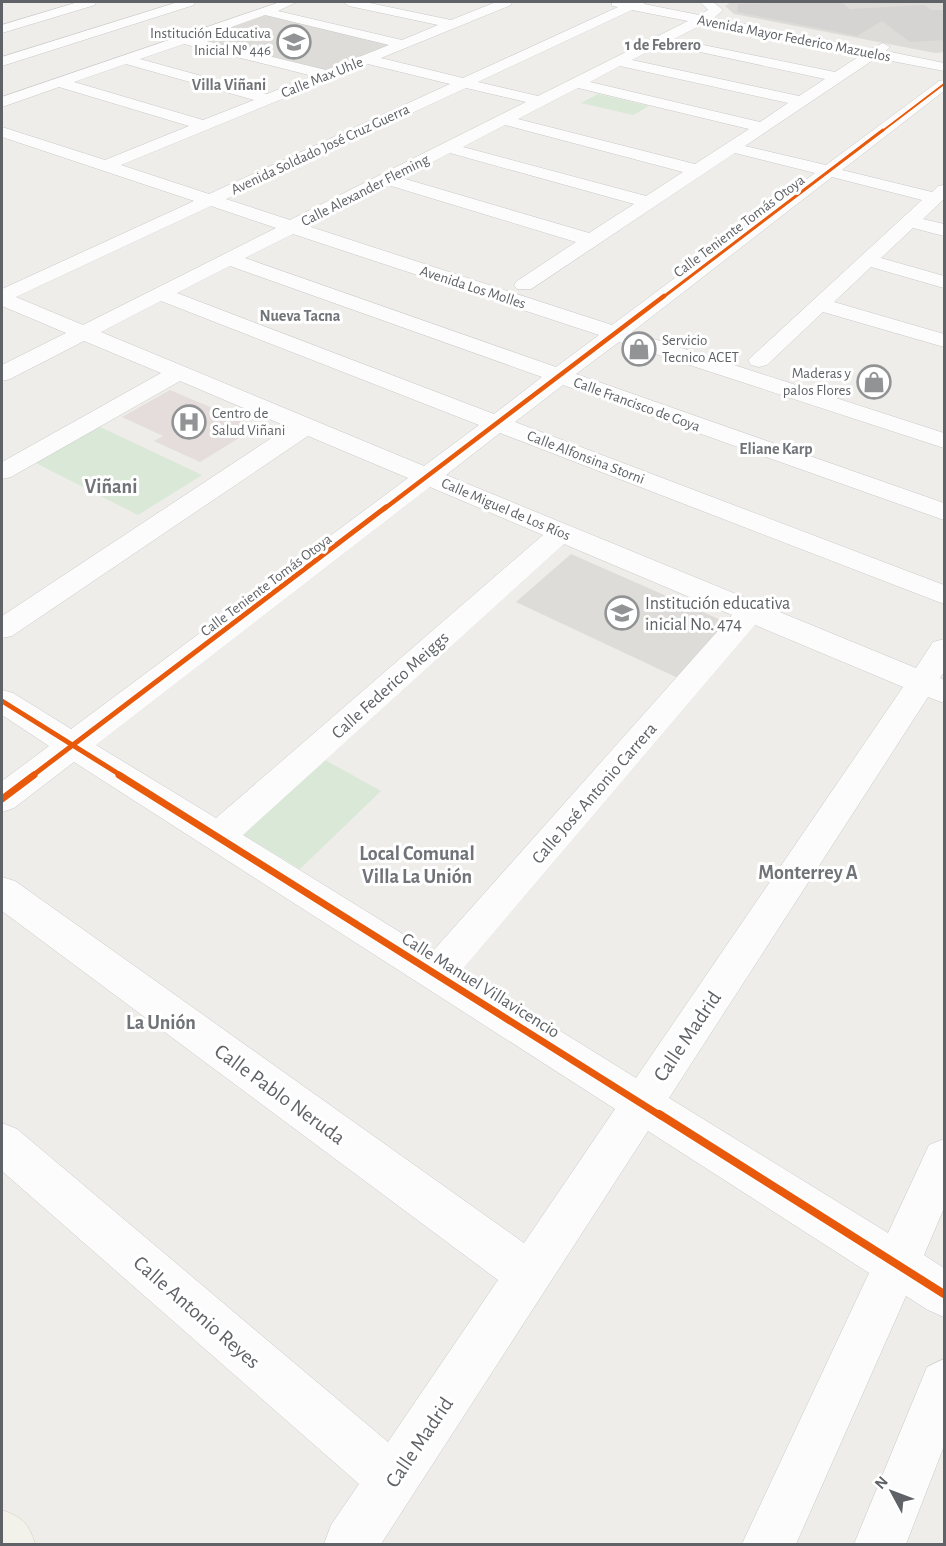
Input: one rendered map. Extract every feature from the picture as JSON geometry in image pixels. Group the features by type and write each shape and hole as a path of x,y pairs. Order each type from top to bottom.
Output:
{"main road":[{"path":"2,1536 9,1545"}],"street":[{"path":"40,2 67,9"},
{"path":"3,27 90,2"},
{"path":"2,62 189,2"},
{"path":"2,102 291,2"},
{"path":"349,2 451,24"},
{"path":"476,2 501,4"},
{"name":"Avenida Mayor Federico Mazuelos","path":"612,2 707,12"},
{"name":"Avenida Soldado José Cruz Guerra","path":"2,298 210,192 444,78 612,2"},
{"name":"Avenida Mayor Federico Mazuelos","path":"646,2 707,12 945,67"},
{"path":"142,4 223,25"},
{"name":"Calle Max Uhle","path":"105,166 501,4"},
{"name":"Avenida Soldado José Cruz Guerra","path":"210,192 230,191 635,4"},
{"path":"263,11 402,44"},
{"name":"Calle Alexander Fleming","path":"2,374 662,40 707,12"},
{"path":"183,39 327,75"},
{"path":"662,40 838,77"},
{"path":"524,285 878,50"},
{"name":"Avenida Mayor Federico Mazuelos","path":"878,50 945,59"},
{"path":"125,59 268,99"},
{"path":"366,59 540,101"},
{"path":"619,62 800,101"},
{"path":"58,82 203,126"},
{"path":"576,83 762,127"},
{"name":"Calle Teniente Tomás Otoya","path":"2,799 945,84"},
{"name":"Avenida Los Molles","path":"2,117 127,157 292,227 626,327 759,360 868,395"},
{"path":"504,120 697,170"},
{"name":"Avenida Los Molles","path":"2,132 189,193 210,192"},
{"path":"731,147 830,172 940,194"},
{"path":"449,148 648,202"},
{"path":"386,179 591,240"},
{"name":"Avenida Los Molles","path":"230,191 524,285 626,327 945,441"},
{"path":"2,278 189,193"},
{"path":"759,360 940,194"},
{"path":"910,222 945,230"},
{"name":"Calle Francisco de Goya","path":"228,260 945,513"},
{"path":"867,260 945,282"},
{"name":"Calle Alfonsina Storni","path":"160,294 945,595"},
{"name":"Calle Miguel de Los Ríos","path":"2,298 933,687"},
{"path":"819,304 945,341"},
{"path":"2,472 178,373"},
{"path":"2,629 306,426"},
{"name":"Calle Federico Meiggs","path":"218,837 562,532"},
{"name":"Calle José Antonio Carrera","path":"436,974 751,611"},
{"name":"Calle Madrid","path":"350,1545 642,1104 933,687 945,649"},
{"name":"Calle Manuel Villavicencio","path":"2,701 945,1294"},
{"name":"Calle Pablo Neruda","path":"2,891 529,1275"},
{"name":"Calle Antonio Reyes","path":"2,1144 393,1480"},
{"path":"769,1545 945,1160"},
{"path":"880,1545 945,1384"}],"shaded area":[{"path":"727,2 944,2 944,52 935,53 734,14 725,6 729,4"},
{"name":"Institución Educativa Inicial Nº 446","path":"264,15 392,45 327,71 197,39"},
{"name":"Centro de Salud Viñani","path":"170,390 257,427 200,462 154,441 163,436 122,417"},
{"name":"Institución educativa inicial No. 474","path":"571,554 730,624 680,679 516,602"}],"green space":[{"path":"598,94 649,106 633,115 581,103"},
{"path":"98,426 202,475 138,515 34,462"},
{"path":"325,760 381,791 300,869 242,834"}],"building":[{"path":"841,2 850,9 924,5 932,10 945,10 945,40 910,42 882,21 857,36 737,12 738,4"}],"cycle path":[{"path":"2,799 944,84"},
{"path":"2,701 944,1294"}],"place":[{"name":"Institución Educativa Inicial Nº 446","path":"294,42"},
{"name":"Servicio Tecnico ACET","path":"639,349"},
{"name":"Maderas y palos Flores","path":"874,382"},
{"name":"Centro de Salud Viñani","path":"189,422"},
{"name":"Institución educativa inicial No. 474","path":"622,613"}],"district":[{"name":"1 de Febrero","path":"663,44"},
{"name":"Villa Viñani","path":"229,84"},
{"name":"Nueva Tacna","path":"300,315"},
{"name":"Eliane Karp","path":"776,448"},
{"name":"Viñani","path":"111,486"},
{"name":"Local Comunal Villa La Unión","path":"417,864"},
{"name":"Monterrey A","path":"808,872"},
{"name":"La Unión","path":"161,1022"}]}
